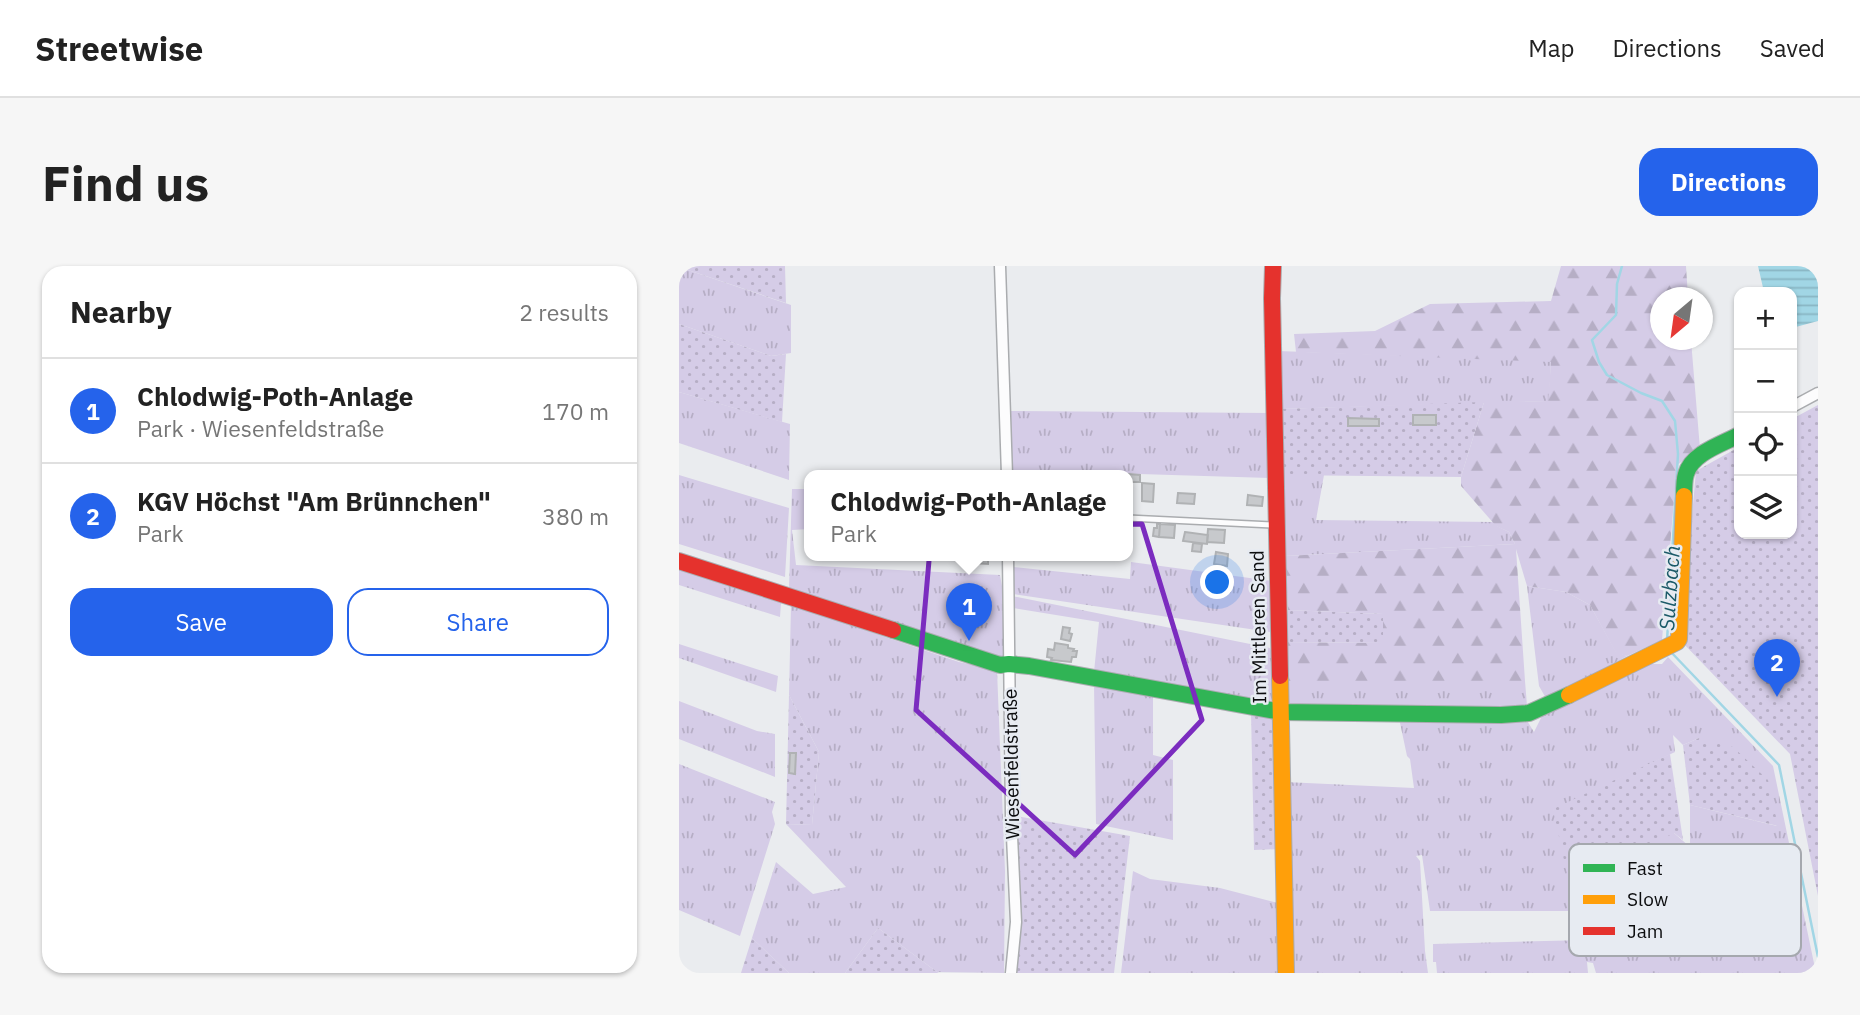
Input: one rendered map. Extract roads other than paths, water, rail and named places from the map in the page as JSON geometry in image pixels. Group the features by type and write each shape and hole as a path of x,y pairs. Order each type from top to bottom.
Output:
{"street":[{"path":"1000,266 1007,470"},
{"name":"Im Mittleren Sand","path":"679,561 1000,665 1029,666 1281,712 1273,266"},
{"path":"1797,404 1818,393"},
{"path":"1286,973 1281,712 1501,715 1529,713 1557,702 1669,645 1678,639 1685,475 1688,466 1695,459 1734,438"},
{"name":"Wiesenfeldstraße","path":"1009,561 1011,815 1016,922 1011,973"}],"lane":[{"path":"1133,518 1277,525"}],"water":[{"path":"1758,266 1818,266 1818,321 1797,327 1797,287 1763,287"}],"waterway":[{"name":"Sulzbach","path":"1622,266 1617,284 1616,315 1592,340 1599,362 1607,375 1662,401 1675,421 1678,454 1667,641"},
{"name":"Sulzbach","path":"1670,651 1779,765 1795,844"},
{"name":"Sulzbach","path":"1801,873 1818,957"}],"place":[{"name":"Chlodwig-Poth-Anlage","path":"969,641"},
{"name":"KGV Höchst \"Am Brünnchen\"","path":"1777,697"}]}
